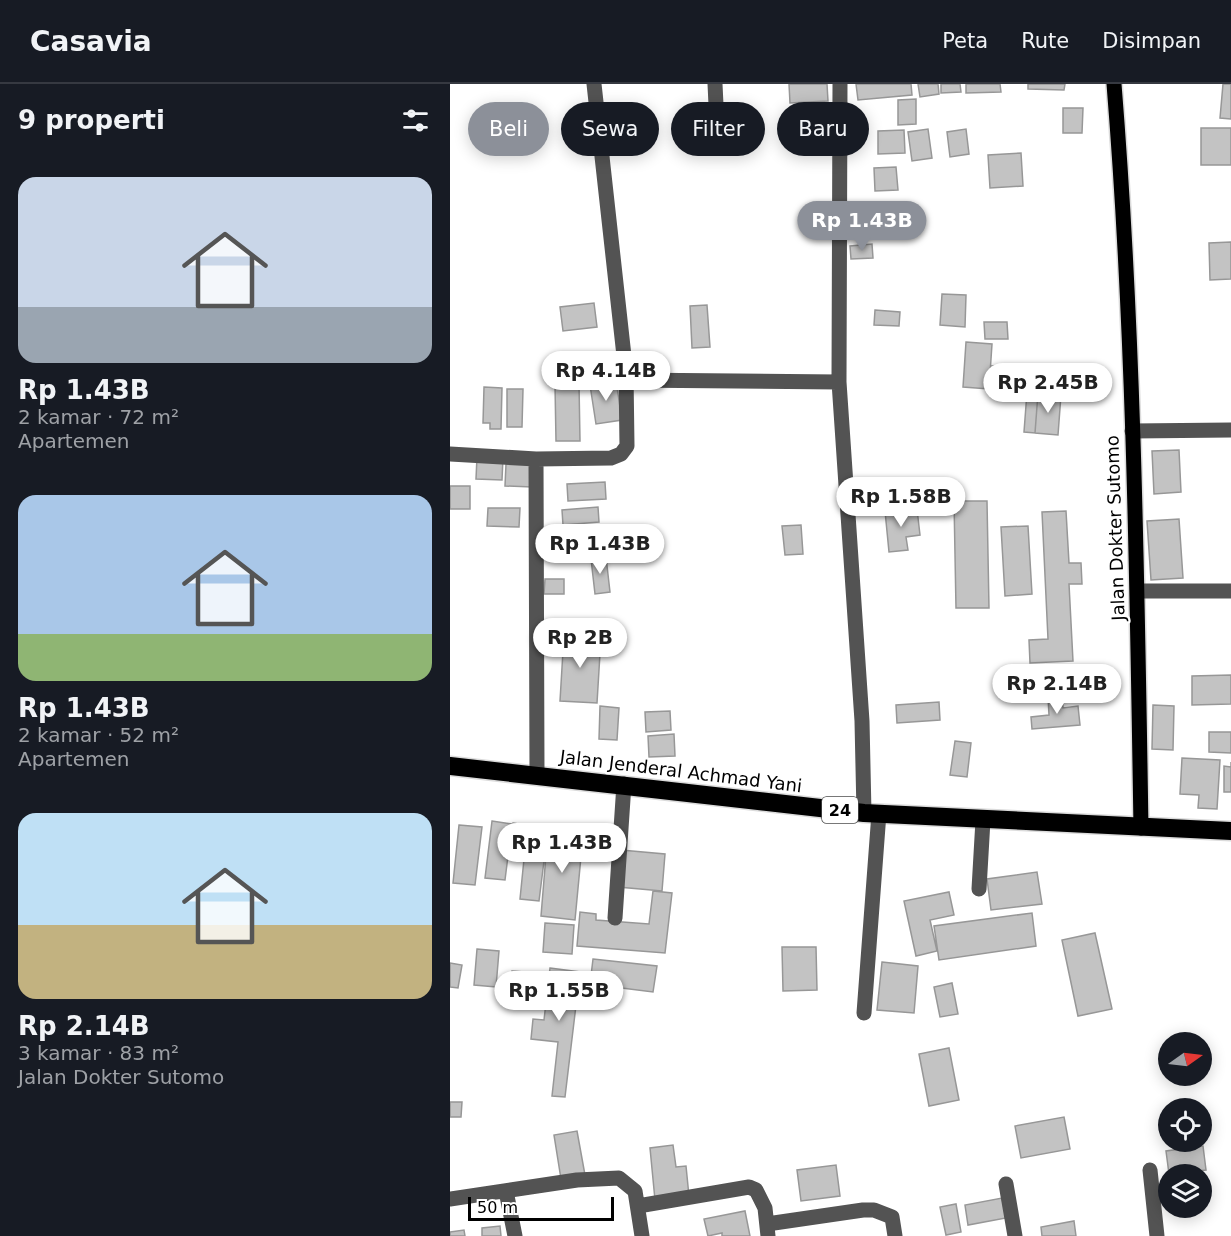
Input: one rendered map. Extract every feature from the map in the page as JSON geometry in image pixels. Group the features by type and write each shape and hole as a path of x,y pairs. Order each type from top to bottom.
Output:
{"highway":[{"name":"Jalan Jenderal Achmad Yani","path":"450,766 872,813 1231,831"}],"main road":[{"name":"Jalan Dokter Sutomo","path":"1114,84 1132,431 1141,828"}],"street":[{"path":"450,454 536,459 611,458 621,454 627,446 626,380 606,174 594,84"},
{"path":"715,84 716,102"},
{"path":"840,84 839,381 862,720 872,813 864,1013"},
{"path":"626,380 839,381"},
{"path":"1132,431 1231,430"},
{"path":"536,459 537,775"},
{"path":"1137,591 1231,591"},
{"path":"615,918 624,784"},
{"path":"979,889 983,820"},
{"path":"1150,1170 1157,1236"},
{"path":"450,1199 609,1177 629,1184 635,1191 642,1236"},
{"path":"1006,1184 1015,1236"},
{"path":"638,1206 749,1187 756,1190 760,1197 768,1230 874,1210 892,1217 895,1236"},
{"path":"506,1191 515,1236"}],"building":[{"path":"789,84 827,84 828,101 790,102"},
{"path":"856,84 911,84 912,95 858,100"},
{"path":"918,84 938,84 939,94 920,97"},
{"path":"941,84 960,84 961,92 941,93"},
{"path":"966,84 1000,84 1001,92 966,93"},
{"path":"1028,84 1065,84 1064,90 1028,89"},
{"path":"1223,84 1231,84 1231,119 1220,118"},
{"path":"916,99 916,124 898,125 898,100"},
{"path":"1063,108 1083,108 1082,133 1063,133"},
{"path":"1201,128 1231,128 1231,165 1201,165"},
{"path":"928,129 932,158 912,161 908,132"},
{"path":"966,129 969,154 950,157 947,132"},
{"path":"904,130 905,153 878,154 878,131"},
{"path":"1021,153 1023,186 990,188 988,155"},
{"path":"896,167 898,190 875,191 874,168"},
{"path":"875,206 878,236 863,238 859,207"},
{"path":"1231,242 1231,279 1210,280 1209,243"},
{"path":"872,244 873,258 851,259 850,246"},
{"path":"942,294 966,295 965,327 940,325"},
{"path":"594,303 597,327 563,331 560,307"},
{"path":"707,305 710,347 692,348 690,306"},
{"path":"875,310 900,312 899,326 874,325"},
{"path":"984,322 1007,322 1008,339 985,339"},
{"path":"966,342 992,344 989,389 963,387"},
{"path":"992,366 1024,367 1024,385 992,384"},
{"path":"1024,367 1072,368 1072,387 1024,385"},
{"path":"616,381 622,420 596,424 590,385"},
{"path":"579,384 580,441 556,441 555,385"},
{"path":"484,387 502,388 501,429 490,429 490,423 483,423"},
{"path":"507,389 523,389 522,427 507,427"},
{"path":"1027,392 1038,393 1035,433 1024,432"},
{"path":"1038,393 1061,395 1058,435 1035,433"},
{"path":"1179,450 1181,492 1154,494 1152,451"},
{"path":"477,457 503,458 502,480 476,479"},
{"path":"506,464 532,464 532,487 505,486"},
{"path":"605,482 606,499 568,501 567,484"},
{"path":"450,486 470,486 470,509 450,509"},
{"path":"954,501 987,501 989,608 956,608"},
{"path":"598,507 599,522 563,525 562,510"},
{"path":"488,508 520,508 519,527 487,526"},
{"path":"917,509 920,535 906,537 908,550 889,552 885,511"},
{"path":"1066,511 1069,563 1081,563 1082,584 1069,584 1073,661 1030,663 1029,640 1048,639 1042,512"},
{"path":"1179,519 1183,578 1151,580 1147,521"},
{"path":"801,525 803,554 785,555 782,526"},
{"path":"1028,526 1032,594 1005,596 1001,527"},
{"path":"597,527 599,545 559,549 557,531"},
{"path":"606,557 610,592 595,594 591,559"},
{"path":"545,579 564,579 564,594 544,594"},
{"path":"564,634 601,637 597,703 560,701"},
{"path":"1231,675 1231,704 1192,705 1192,676"},
{"path":"1062,695 1063,708 1078,706 1080,725 1032,729 1031,717 1049,715 1048,697"},
{"path":"939,702 940,720 897,723 896,705"},
{"path":"1153,705 1174,706 1173,750 1152,749"},
{"path":"600,706 619,708 617,740 599,739"},
{"path":"670,711 671,730 646,732 645,712"},
{"path":"1209,732 1231,732 1231,753 1209,752"},
{"path":"674,734 675,756 649,757 648,736"},
{"path":"955,741 971,743 967,777 950,775"},
{"path":"1182,758 1220,760 1217,809 1198,808 1199,795 1180,794"},
{"path":"1224,766 1231,767 1231,792 1224,792"},
{"path":"492,821 512,824 505,880 485,878"},
{"path":"513,823 531,826 528,849 510,846"},
{"path":"459,825 482,827 475,885 453,883"},
{"path":"552,825 577,827 576,845 582,846 575,920 541,916 547,843 551,843"},
{"path":"621,850 665,854 662,891 618,887"},
{"path":"524,859 544,861 539,901 520,899"},
{"path":"1037,872 1042,904 991,910 987,879"},
{"path":"653,891 672,893 665,953 577,946 580,912 596,914 596,920 649,924"},
{"path":"949,892 954,915 930,920 937,951 916,956 904,901"},
{"path":"1032,913 1036,946 939,960 934,926"},
{"path":"545,923 574,925 572,954 543,952"},
{"path":"1095,933 1112,1009 1078,1016 1062,940"},
{"path":"782,947 816,947 817,990 783,991"},
{"path":"477,949 499,951 496,987 474,985"},
{"path":"593,959 657,966 653,992 590,984"},
{"path":"882,962 918,966 914,1013 877,1010"},
{"path":"450,963 462,965 458,988 450,987"},
{"path":"550,968 580,972 565,1097 552,1096 558,1042 531,1039 533,1019 544,1020"},
{"path":"512,971 536,973 534,1001 510,999"},
{"path":"952,983 958,1014 940,1017 934,987"},
{"path":"949,1048 959,1100 929,1106 919,1054"},
{"path":"450,1102 462,1102 461,1117 450,1117"},
{"path":"1064,1117 1070,1149 1021,1158 1015,1126"},
{"path":"577,1131 585,1175 561,1179 554,1135"},
{"path":"673,1145 676,1167 686,1166 689,1196 655,1200 650,1148"},
{"path":"1166,1152 1204,1152 1205,1164 1168,1164"},
{"path":"836,1165 840,1196 801,1201 797,1170"},
{"path":"1002,1198 1006,1218 968,1225 965,1205"},
{"path":"956,1204 961,1232 946,1235 940,1207"},
{"path":"745,1211 750,1236 722,1236 722,1233 708,1236 704,1219"},
{"path":"1074,1221 1076,1236 1042,1236 1041,1227"},
{"path":"500,1226 501,1236 482,1236 482,1228"},
{"path":"464,1230 465,1236 450,1236 450,1232"}]}
